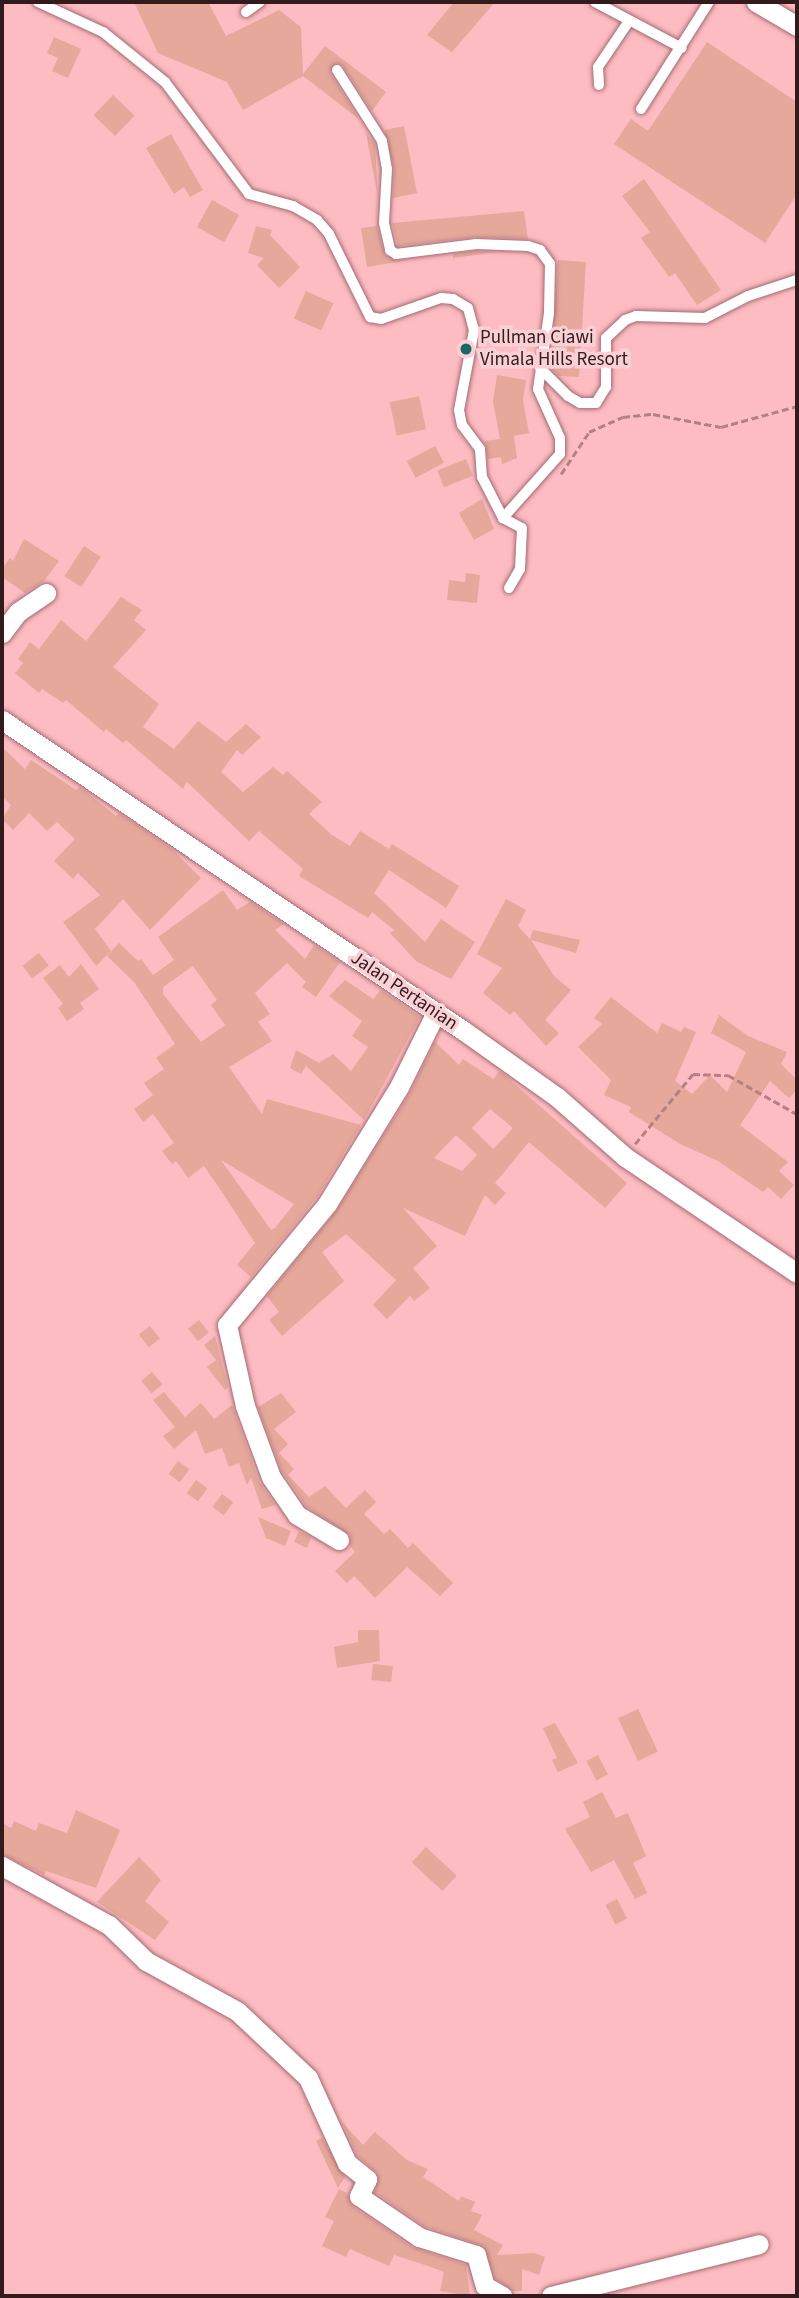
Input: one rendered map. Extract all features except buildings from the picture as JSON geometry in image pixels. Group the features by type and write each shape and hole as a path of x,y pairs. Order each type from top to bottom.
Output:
{"street":[{"path":"756,2 797,26"},
{"path":"2,632 18,612 46,593"},
{"name":"Jalan Pertanian","path":"2,720 436,1012 557,1097 625,1157 797,1273"},
{"path":"339,1540 297,1515 271,1477 245,1406 227,1325 327,1204 399,1087 436,1012"},
{"path":"2,1866 109,1924 146,1961 237,2011 308,2078 347,2163 367,2179 359,2196 419,2236 476,2255 485,2286 502,2296"},
{"path":"551,2296 759,2244"}],"lane":[{"path":"38,2 103,32 165,82 249,194 293,206 317,220 329,234 370,317 381,319 441,298 458,300 468,308 474,330 459,410 462,425 480,449 482,477 503,518 522,528 520,569 509,588"},
{"path":"246,12 260,2"},
{"path":"595,2 682,48"},
{"path":"641,109 709,2"},
{"path":"599,85 598,67 629,21"},
{"path":"337,70 382,141 387,169 384,223 390,250 405,253 476,244 528,246 545,254 552,279 540,368 539,397 561,448 541,478 503,518"},
{"path":"540,368 568,396 596,403 605,393 605,346 615,326 636,316 705,318 797,280"}],"path":[{"path":"541,478 564,472 589,432 623,417 653,414 721,426 797,406"},
{"path":"625,1157 693,1074 728,1074 797,1114"}],"place":[{"name":"Pullman Ciawi Vimala Hills Resort","path":"466,349"}]}
